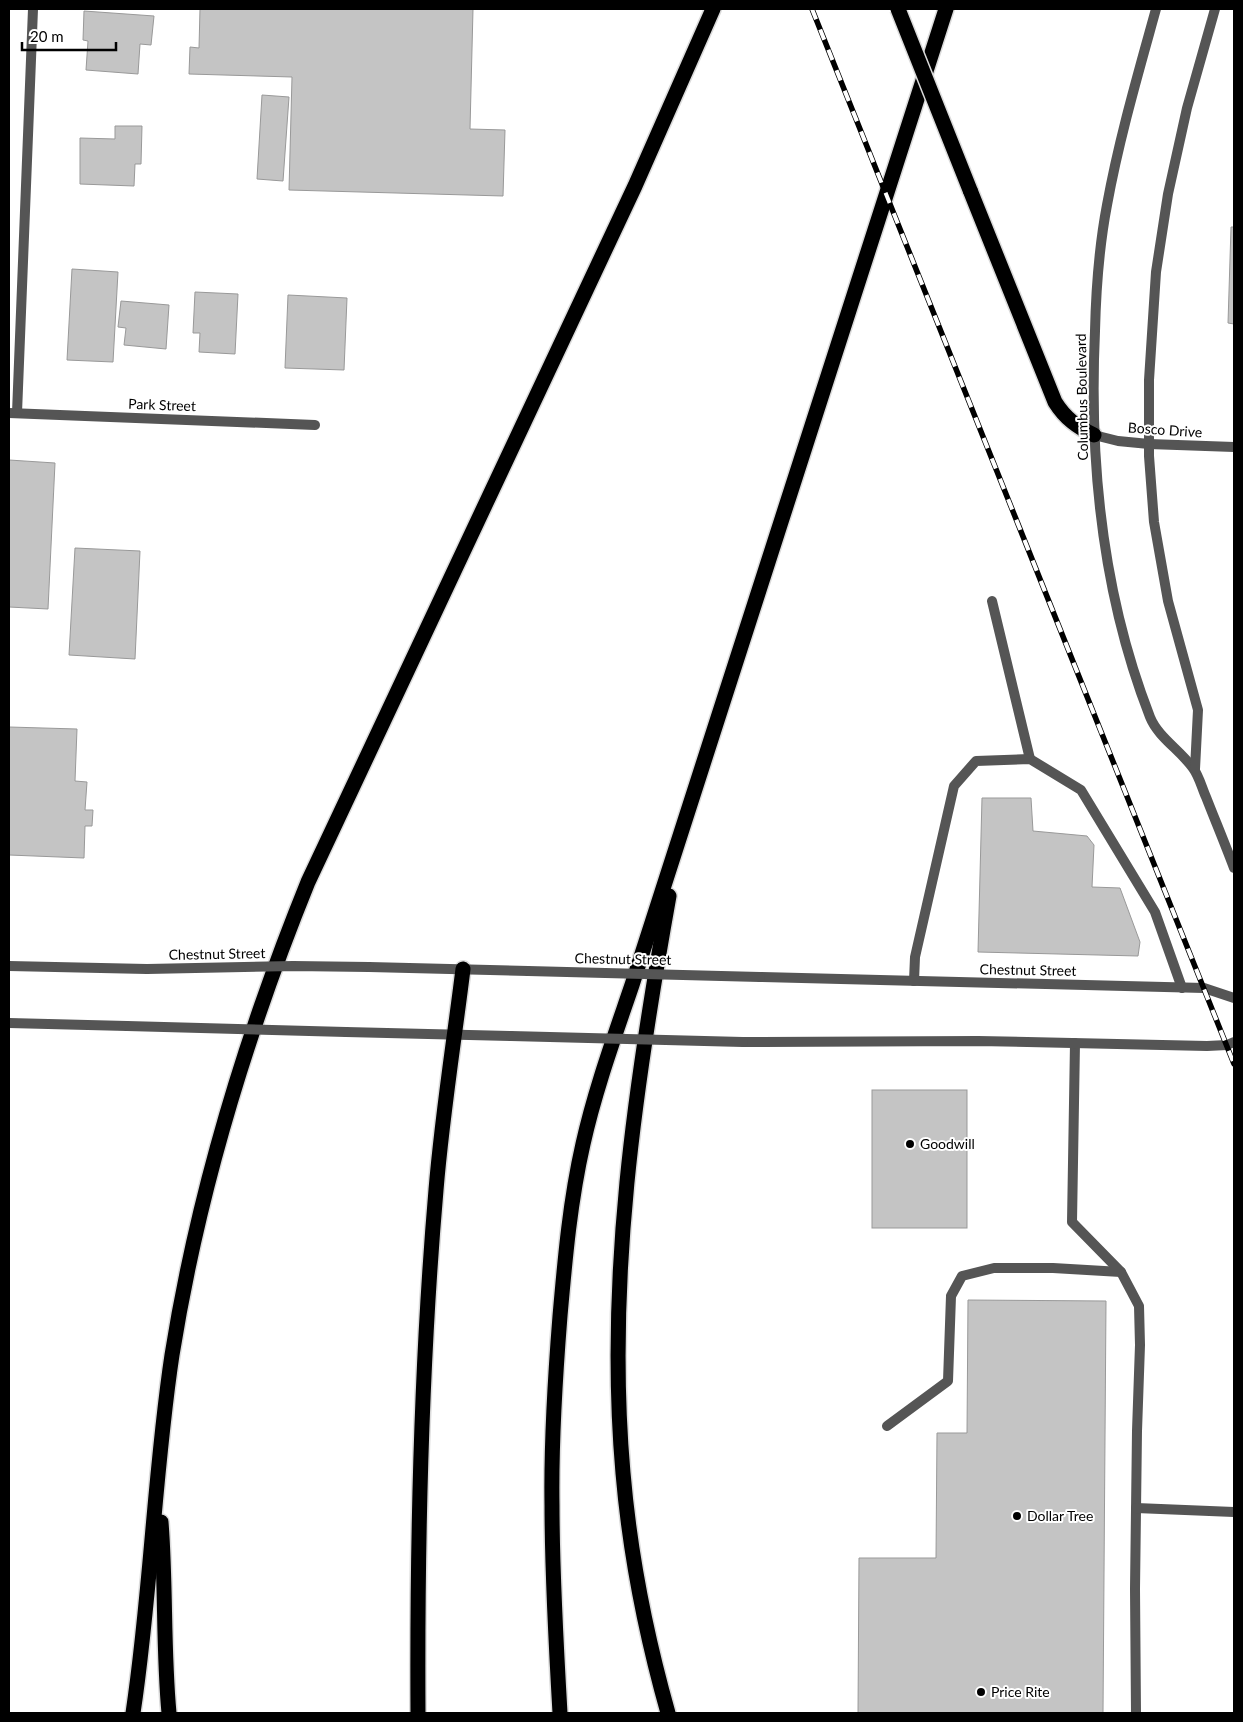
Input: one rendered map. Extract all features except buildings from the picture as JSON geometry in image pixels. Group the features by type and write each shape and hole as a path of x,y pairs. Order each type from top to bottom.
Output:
{"highway":[{"path":"132,1713 146,1608 172,1357 195,1234 213,1158 238,1074 280,952 324,846 635,186 713,9"},
{"path":"898,9 1055,402 1068,420 1094,435"},
{"path":"560,1713 554,1604 552,1438 563,1281 572,1203 583,1144 594,1096 946,9"},
{"path":"668,1713 652,1651 636,1574 623,1473 618,1377 619,1296 625,1202 635,1110 657,962 679,838"},
{"path":"418,1713 419,1532 430,1263 440,1147 463,969"},
{"path":"158,1483 163,1551 169,1713"},
{"path":"652,1651 676,1713"}],"street":[{"path":"13,413 33,9"},
{"name":"Columbus Boulevard","path":"1156,9 1125,124 1104,224 1098,269 1094,344 1094,435 1100,509 1106,559 1118,614 1153,725 1195,769 1234,868"},
{"name":"Columbus Boulevard","path":"1195,769 1198,710 1174,628 1162,570 1151,489 1149,444 1151,335 1160,245 1178,147 1215,9"},
{"name":"Park Street","path":"13,413 315,425"},
{"name":"Bosco Drive","path":"1094,435 1149,444 1234,448"},
{"path":"992,601 1030,759"},
{"path":"914,981 915,957 954,786 976,761 1030,759 1081,790 1155,912 1182,988"},
{"name":"Chestnut Street","path":"9,966 147,969 293,966 369,967 1204,988 1234,998"},
{"path":"9,1023 743,1042 978,1040 1207,1046 1227,1045 1234,1042"},
{"path":"1075,1043 1072,1222 1121,1272 1139,1306 1140,1345 1136,1508 1136,1713"},
{"path":"887,1426 948,1381 951,1296 962,1276 994,1268 1054,1268 1121,1272"},
{"path":"1136,1508 1234,1512"}],"railway":[{"path":"812,9 1234,1064"}],"place":[{"name":"Goodwill","path":"910,1144"},
{"name":"Dollar Tree","path":"1017,1516"},
{"name":"Price Rite","path":"981,1692"}]}
